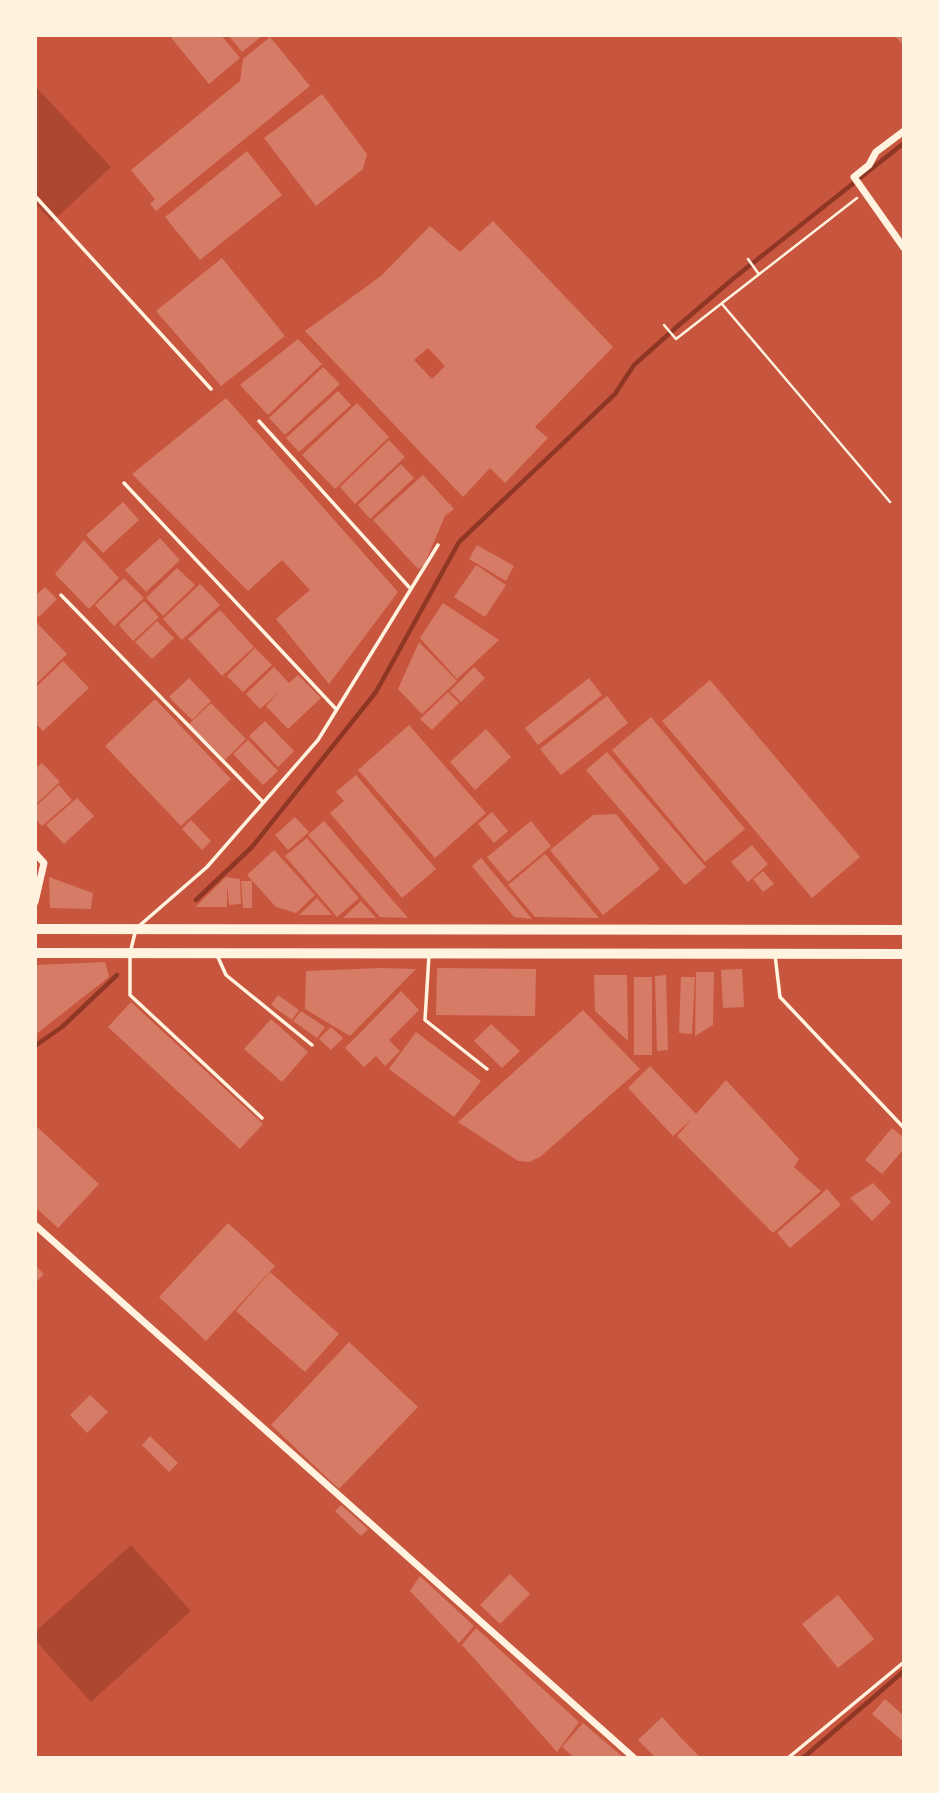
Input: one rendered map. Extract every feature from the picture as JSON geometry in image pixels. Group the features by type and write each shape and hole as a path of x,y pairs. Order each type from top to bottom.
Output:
{"main road":[{"path":"35,929 904,930"},
{"path":"624,953 625,929"},
{"path":"35,953 904,954"}],"street":[{"path":"904,131 877,152 869,165 855,177 904,248"},
{"path":"35,853 44,863 35,902"},
{"path":"35,1225 634,1758"}],"lane":[{"path":"35,196 211,389"},
{"path":"259,421 410,587"},
{"path":"124,483 336,709"},
{"path":"262,1118 130,995 130,953 136,929 207,867 318,740 438,545"},
{"path":"61,594 263,802"},
{"path":"216,953 226,975 312,1045"},
{"path":"429,953 425,1020 487,1069"},
{"path":"775,954 780,997 904,1128"},
{"path":"788,1758 904,1662"}],"path":[{"path":"664,325 676,340 865,192"},
{"path":"748,259 759,273"},
{"path":"722,304 890,502"}],"shaded area":[{"path":"35,86 111,167 52,222 35,203"},
{"path":"131,1545 191,1611 91,1702 35,1640 35,1632"}],"building":[{"path":"169,35 221,35 240,58 209,84"},
{"path":"228,35 263,35 242,52"},
{"path":"894,35 904,35 904,46"},
{"path":"270,37 310,86 156,211 150,204 155,199 131,170 240,81 243,59"},
{"path":"322,94 367,154 363,169 316,206 264,138"},
{"path":"247,151 282,195 200,260 165,217"},
{"path":"493,221 613,347 535,427 548,438 505,483 490,468 463,497 305,331 381,276 430,226 460,252","holes":["428,348 445,366 432,379 414,360"]},
{"path":"222,258 285,336 221,386 156,311"},
{"path":"298,339 322,364 268,415 240,385"},
{"path":"323,367 340,384 285,435 269,418"},
{"path":"338,391 351,405 299,452 286,438"},
{"path":"226,398 398,592 329,684 276,619 310,590 282,560 248,591 132,474"},
{"path":"357,403 389,437 335,489 302,455"},
{"path":"389,440 405,457 355,504 340,487"},
{"path":"401,464 414,478 370,519 358,505"},
{"path":"423,475 454,509 445,516 424,565 418,569 373,520"},
{"path":"123,502 139,520 103,553 86,535"},
{"path":"160,538 180,560 146,592 125,570"},
{"path":"84,540 119,578 89,609 55,574"},
{"path":"477,545 514,566 506,581 469,559"},
{"path":"476,565 506,585 485,617 454,597"},
{"path":"177,568 195,585 163,616 146,598"},
{"path":"124,578 144,598 114,626 95,605"},
{"path":"200,584 220,605 182,640 163,619"},
{"path":"45,587 57,599 39,617 35,613 35,596"},
{"path":"144,601 159,617 133,641 119,625"},
{"path":"443,603 499,640 457,679 420,638"},
{"path":"220,610 254,647 222,676 188,639"},
{"path":"35,621 67,654 35,685"},
{"path":"157,621 174,638 152,659 135,642"},
{"path":"419,642 457,681 422,714 398,689"},
{"path":"255,648 272,665 243,692 227,676"},
{"path":"63,661 89,688 43,731 35,723 35,688"},
{"path":"274,667 289,683 298,675 321,698 288,729 266,706 280,691 260,709 246,694"},
{"path":"474,667 485,678 461,702 450,691"},
{"path":"189,678 211,701 192,720 169,697"},
{"path":"589,678 602,695 538,745 525,728"},
{"path":"710,680 860,857 812,898 662,721"},
{"path":"448,692 459,703 432,730 420,719"},
{"path":"607,696 628,723 561,775 540,749"},
{"path":"155,699 231,779 181,826 105,746"},
{"path":"211,703 246,739 225,760 189,724"},
{"path":"651,717 745,829 705,862 612,750"},
{"path":"265,721 294,751 278,767 249,736"},
{"path":"409,725 486,813 435,858 358,770"},
{"path":"486,729 511,757 475,790 450,762"},
{"path":"248,740 278,771 263,785 233,754"},
{"path":"607,752 706,867 685,885 586,770"},
{"path":"42,763 60,782 35,805 35,769"},
{"path":"356,775 436,869 402,898 330,813 344,801 336,792"},
{"path":"59,785 72,800 42,826 35,818 35,807"},
{"path":"77,798 94,816 64,844 46,825"},
{"path":"492,812 508,831 494,843 478,824"},
{"path":"616,814 660,869 603,915 550,850 593,815"},
{"path":"295,817 309,832 288,850 275,835"},
{"path":"191,820 211,841 202,850 182,829"},
{"path":"324,821 408,918 380,917 308,835"},
{"path":"531,821 551,846 508,882 487,857"},
{"path":"307,838 359,898 337,917 285,856"},
{"path":"752,845 768,864 748,882 731,862"},
{"path":"274,850 315,895 296,913 276,907 247,875"},
{"path":"545,854 599,918 535,917 508,885"},
{"path":"481,858 532,919 514,917 472,866"},
{"path":"763,871 774,884 763,892 753,879"},
{"path":"49,877 93,893 91,909 50,908"},
{"path":"226,877 240,879 241,904 229,905 227,884 227,907 195,907"},
{"path":"241,881 252,881 252,908 243,908"},
{"path":"317,898 332,915 299,915"},
{"path":"361,901 376,918 343,918"},
{"path":"105,962 109,977 35,1035 35,965"},
{"path":"437,968 536,969 535,1016 436,1015"},
{"path":"416,969 350,1036 305,1009 306,971"},
{"path":"742,969 744,1007 723,1008 721,970"},
{"path":"696,972 714,972 713,1025 695,1036"},
{"path":"594,975 627,975 628,1041 595,1011"},
{"path":"666,975 668,1050 657,1051 655,976"},
{"path":"634,977 652,977 652,1055 634,1055"},
{"path":"681,977 695,977 692,1034 679,1033"},
{"path":"401,991 419,1010 389,1040 400,1051 385,1066 376,1056 364,1067 345,1048"},
{"path":"278,995 299,1010 292,1020 271,1005"},
{"path":"131,1002 263,1124 240,1149 108,1027"},
{"path":"583,1010 640,1069 540,1157 529,1162 518,1161 458,1122"},
{"path":"301,1011 325,1027 317,1038 293,1021"},
{"path":"271,1019 308,1052 282,1082 244,1049"},
{"path":"491,1024 520,1051 502,1068 474,1041"},
{"path":"331,1027 343,1038 331,1050 319,1039"},
{"path":"416,1032 481,1081 454,1117 389,1069"},
{"path":"650,1066 696,1114 726,1080 799,1159 794,1167 821,1191 773,1233 677,1136 692,1119 673,1136 628,1088"},
{"path":"35,1125 99,1184 58,1228 35,1207"},
{"path":"892,1128 904,1138 904,1149 882,1174 865,1160"},
{"path":"873,1183 891,1202 872,1221 850,1198"},
{"path":"827,1189 841,1205 790,1248 777,1233"},
{"path":"228,1223 275,1266 206,1341 159,1297"},
{"path":"35,1265 44,1274 35,1283"},
{"path":"270,1272 339,1334 305,1372 236,1311"},
{"path":"349,1342 418,1407 339,1489 271,1425"},
{"path":"90,1395 108,1412 87,1433 70,1415"},
{"path":"150,1436 178,1463 169,1472 142,1445"},
{"path":"341,1505 368,1529 361,1536 335,1511"},
{"path":"510,1574 530,1594 500,1624 480,1605"},
{"path":"420,1576 474,1626 459,1643 410,1591"},
{"path":"838,1595 874,1639 838,1668 802,1624"},
{"path":"476,1628 579,1722 557,1752 462,1645"},
{"path":"885,1699 904,1716 904,1742 872,1714"},
{"path":"662,1717 701,1758 656,1758 638,1740"},
{"path":"583,1723 624,1758 575,1758 562,1747"}],"waterway":[{"path":"196,900 252,847 376,692 459,542 615,394 634,365 734,278 904,143"},
{"path":"35,1046 62,1027 117,975"},
{"path":"803,1758 904,1671"}]}
